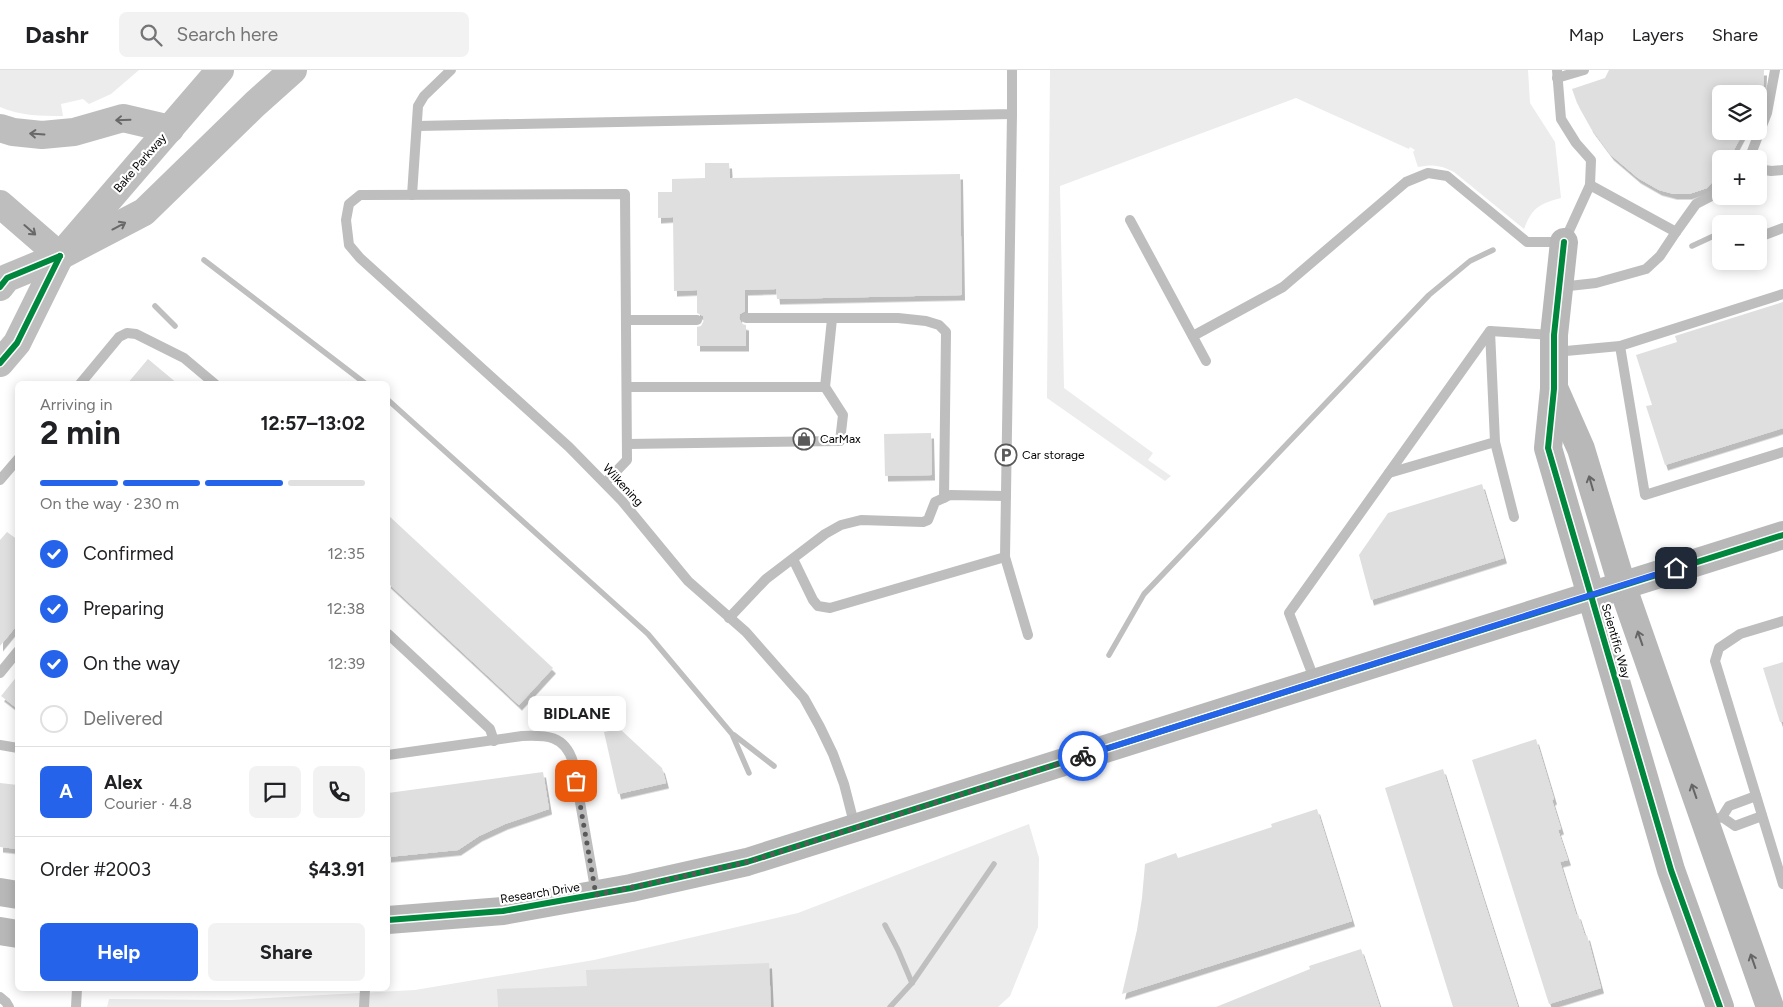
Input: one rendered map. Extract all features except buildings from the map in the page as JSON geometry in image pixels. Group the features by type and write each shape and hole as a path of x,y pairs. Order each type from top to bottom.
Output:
{"main road":[{"name":"Bake Parkway","path":"0,363 17,342 60,256 220,70"},
{"path":"0,204 60,256 144,212 255,104 293,70"},
{"path":"0,128 13,132 42,135 74,132 123,118 170,129"},
{"name":"Scientific Way","path":"1564,242 1554,344 1554,389 1548,448 1672,870 1720,1007"},
{"name":"Bake Parkway","path":"0,287 7,278 60,256"},
{"name":"Scientific Way","path":"1554,389 1581,450 1622,585 1714,820 1770,1007"},
{"name":"Research Drive","path":"390,920 503,911 596,895 748,862 1783,535"},
{"path":"0,892 15,894"},
{"path":"0,931 15,934"}],"lane":[{"path":"451,70 424,96 418,106 412,195 625,194 627,460 605,483"},
{"path":"1012,70 1005,557 1028,635"},
{"path":"1193,336 1283,287 1406,182 1428,173 1447,176 1527,242 1564,242 1590,185 1591,160 1576,143 1561,119 1557,74 1584,70"},
{"path":"1753,150 1767,113 1775,70"},
{"path":"417,126 1012,114"},
{"path":"1767,170 1783,170"},
{"path":"1590,185 1676,232"},
{"name":"Wilkening","path":"412,195 360,195 349,204 346,220 349,245 360,258 569,447 622,501 688,581 746,632 804,698 833,754 844,784 855,828"},
{"path":"1559,287 1596,283 1646,269 1660,256 1696,204 1712,196"},
{"path":"1130,220 1206,361"},
{"path":"1767,233 1783,228"},
{"path":"1490,330 1554,344 1620,346 1783,294"},
{"path":"746,318 898,318 926,321 939,325 944,329 946,332 944,498"},
{"path":"627,444 840,442 842,415 825,387 832,319"},
{"path":"626,320 697,320"},
{"path":"1490,330 1495,442 1514,517"},
{"path":"1315,682 1289,613 1490,330"},
{"path":"82,381 119,337 127,333 136,334 184,358 211,381"},
{"path":"1620,346 1645,494 1783,452"},
{"path":"627,387 825,387"},
{"path":"1389,473 1495,442"},
{"path":"0,480 15,463"},
{"path":"729,618 766,579 825,534 841,525 861,520 923,522 928,520 931,515 933,505 950,495 1006,496"},
{"path":"793,559 813,600 818,606 830,608 1005,557"},
{"path":"1783,621 1740,634 1719,648 1715,661 1783,884"},
{"path":"390,636 490,729 494,741"},
{"path":"0,672 15,654"},
{"path":"390,755 522,736 543,735 553,737 570,753 596,895"},
{"path":"0,745 15,748"},
{"path":"1714,820 1729,806 1756,796"},
{"path":"1714,820 1735,826 1762,816"},
{"path":"76,1007 78,991"},
{"path":"364,991 364,1007"},
{"path":"0,997 9,1007"}],"shaded area":[{"path":"0,70 139,70 111,94 89,104 83,99 61,104 63,116 39,116 23,114 0,107"},
{"path":"1050,70 1528,70 1530,103 1555,142 1561,198 1538,207 1531,215 1524,229 1454,172 1436,166 1418,167 1413,152 1415,150 1410,147 1409,149 1296,98 1060,186 1064,388 1153,453 1148,460 1171,476 1165,481 1047,398"},
{"path":"1029,824 1039,858 1038,927 1010,996 998,1007 107,1007 109,999 231,1000 415,990 594,960 798,913"}],"waterway":[{"path":"1692,246 1712,237"},
{"path":"1109,655 1144,594 1429,295 1470,261 1493,250"},
{"path":"204,260 362,381"},
{"path":"155,306 175,326"},
{"path":"390,402 648,634 732,734 749,773"},
{"path":"734,735 774,766"},
{"path":"890,1007 912,983 994,864"},
{"path":"885,925 912,983"}],"cycle path":[{"path":"1564,242 1554,335 1554,389 1548,448 1671,870 1720,1007"},
{"path":"0,287 7,278 60,256"},
{"path":"0,363 17,343 60,256"},
{"path":"390,920 503,911 631,888 747,862 1783,535"}],"way so far":[{"path":"576,781 596,895 748,862 1083,756"}],"place":[{"name":"CarMax","path":"804,439"},
{"name":"Car storage","path":"1006,455"},
{"name":"BIDLANE","path":"576,781"}],"route":[{"path":"1083,756 1676,568"}]}
